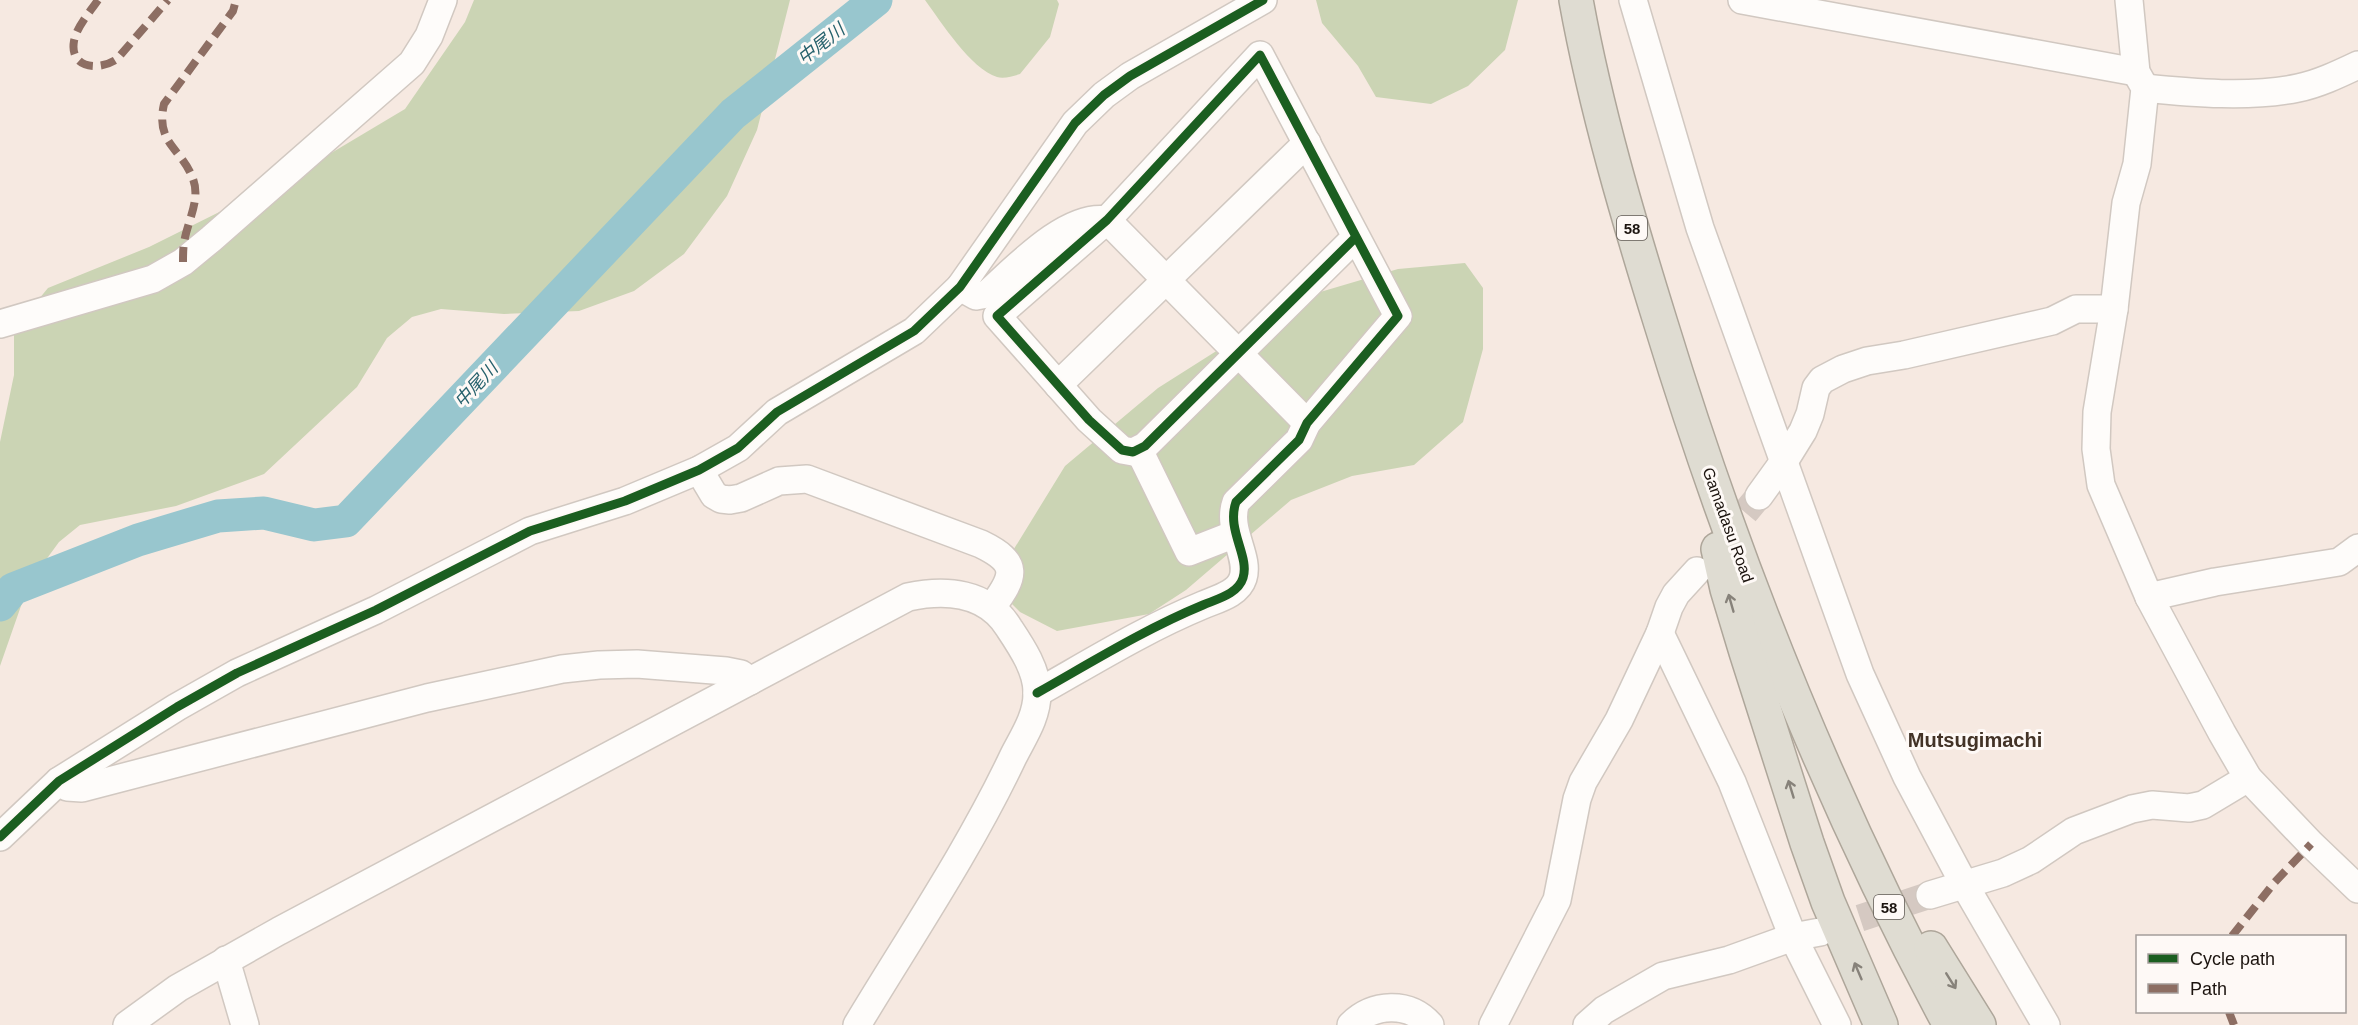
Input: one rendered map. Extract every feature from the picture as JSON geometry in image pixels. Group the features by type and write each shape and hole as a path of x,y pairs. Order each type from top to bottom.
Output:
{"highway":[{"name":"Gamadasu Road","path":"1579,15 1617,178 1691,424 1766,626 1834,787 1882,893 1950,1025"},
{"path":"1691,424 1727,589 1746,652 1828,902 1881,1025"},
{"path":"1834,787 1979,1025"}],"street":[{"path":"0,324 153,279 183,262 412,63 429,36 443,0"},
{"path":"0,837 59,780 237,673 376,610 530,531 625,501 699,470 738,448 777,412 914,331 960,287 1075,123 1104,95 1130,76 1263,0"},
{"path":"1633,0 1700,228 1860,674 1907,777 1964,884 2046,1025"},
{"path":"1742,0 2191,92 2266,92 2299,88 2338,75 2358,65"},
{"path":"2129,0 2141,80 2137,164 2126,203 2114,309 2097,412 2097,458 2101,485 2149,597 2248,778 2358,889"},
{"path":"1037,693 1167,620 1228,595 1239,587 1244,577 1244,567 1235,534 1233,510 1236,502 1299,440 1307,423 1398,316 1260,55 1107,220 997,316 1089,420 1122,450 1128,452 1139,450 1356,237"},
{"path":"1058,385 1307,143"},
{"path":"960,287 968,294 976,296 987,294 1049,241 1070,228 1090,220 1107,220 1307,423"},
{"path":"1759,496 1803,431 1810,414 1812,397 1822,380 1843,369 1867,361 1904,355 2052,321 2076,309 2114,309"},
{"path":"1139,450 1188,552 1235,534"},
{"path":"699,470 714,495 721,499 741,498 779,481 807,479 981,544 1005,559 1010,574 1009,582 992,607"},
{"path":"2149,597 2215,582 2339,562 2358,548"},
{"path":"1493,1025 1557,900 1577,799 1583,782 1619,720 1676,594 1697,571"},
{"path":"127,1025 178,988 226,960 490,817 908,597 927,593 955,593 992,607 1007,624 1034,674 1037,693 1034,715 994,797 857,1025"},
{"path":"1660,633 1732,782 1793,937 1837,1025"},
{"path":"59,780 67,787 82,788 427,698 562,669 638,664 726,671 741,674 750,681"},
{"path":"1930,895 2003,873 2031,860 2074,831 2132,809 2152,806 2189,808 2203,805 2248,778"},
{"path":"1587,1025 1604,1010 1663,975 1729,960 1793,937 1820,932"},
{"path":"226,960 245,1025"},
{"path":"1351,1025 1373,1009 1391,1007 1407,1010 1423,1017 1430,1025"}],"green space":[{"path":"474,0 790,0 757,130 727,196 684,254 634,291 579,311 504,314 441,309 412,317 387,338 357,387 264,474 176,506 80,525 59,542 29,583 0,666 0,442 14,375 14,329 48,288 149,247 296,174 405,109 465,22"},
{"path":"925,0 1057,0 1059,4 1050,37 1020,74 1003,78 987,72 967,55"},
{"path":"1316,0 1518,0 1505,50 1468,86 1431,104 1376,97 1358,66 1322,23"},
{"path":"1465,263 1483,288 1483,349 1463,422 1414,465 1352,476 1291,500 1186,590 1149,614 1057,631 1020,612 1002,594 1009,557 1065,466 1158,388 1300,298 1398,269"}],"waterway":[{"name":"中尾川","path":"0,605 13,589 138,540 218,516 264,513 314,525 346,521 733,114 876,0"}],"tunnel":[{"path":"1719,544 1759,496"},
{"path":"1821,931 1930,895"}],"marked path":[{"path":"98,0 81,25 74,41 76,57 87,65 95,66 117,59 168,0"},
{"path":"183,262 184,243 194,203 195,187 183,160 166,137 162,117 164,104 233,11 236,0"},
{"path":"2233,935 2274,883 2311,844"},
{"path":"2229,1013 2234,1025"}],"cycle path":[{"path":"0,837 59,781 177,707 237,673 376,610 530,531 625,501 699,470 738,448 777,412 914,331 960,287 1075,123 1104,95 1130,76 1263,0"},
{"path":"1037,693 1139,635 1237,588 1243,578 1244,570 1234,523 1236,502 1299,440 1307,423 1398,316 1260,55 1107,220 997,316 1089,420 1122,450 1133,452 1145,446 1356,237"}],"district":[{"name":"Mutsugimachi","path":"1975,740"}]}
